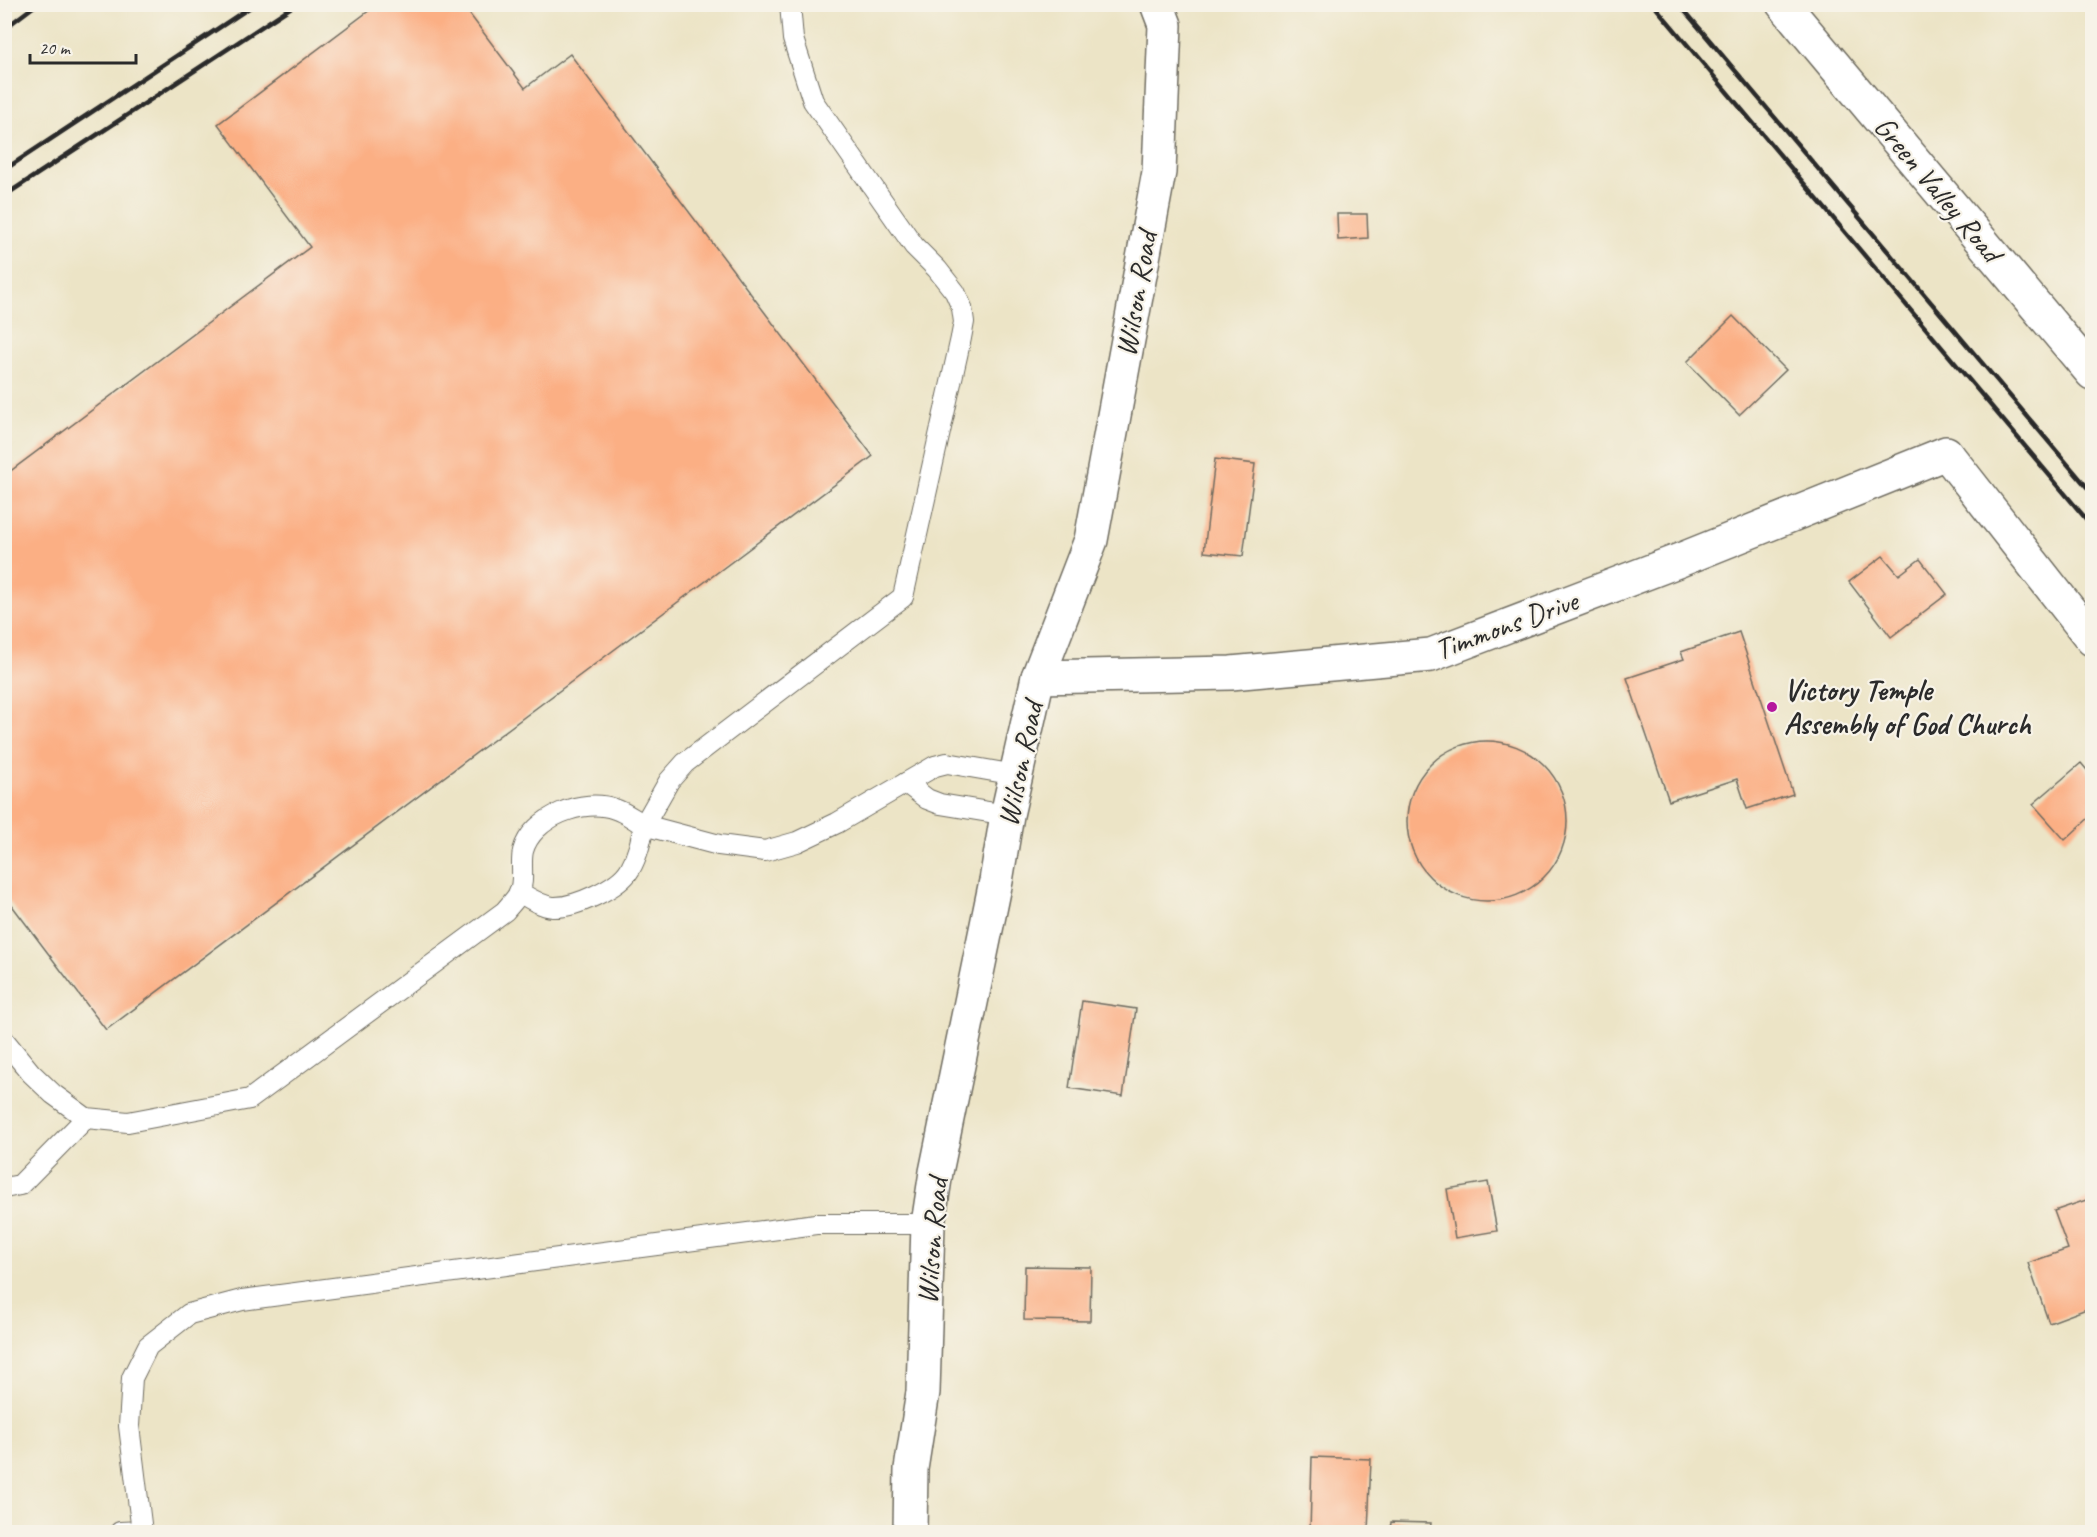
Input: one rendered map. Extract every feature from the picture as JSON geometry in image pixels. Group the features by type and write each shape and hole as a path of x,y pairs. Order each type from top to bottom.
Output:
{"street":[{"name":"Wilson Road","path":"910,1533 911,1469 922,1392 928,1224 936,1173 996,881 1007,815 1038,677 1091,540 1159,172 1165,25 1157,4"},
{"name":"Green Valley Road","path":"1783,4 2092,373"},
{"name":"Timmons Drive","path":"1038,677 1231,673 1431,655 1680,560 1947,453 2092,639"}],"lane":[{"path":"519,892 536,902 554,907 581,901 608,890 629,871 640,847 644,825 669,781 685,763 903,597 964,322 962,308 955,292 937,269 914,246 813,101 793,39 790,4"},
{"path":"4,1040 31,1073 53,1094 87,1118 128,1122 250,1099 505,911 519,892 523,852 531,835 550,818 575,808 594,805 615,808 644,825 719,845 765,851 797,842 837,824 935,766 947,763 1016,775"},
{"path":"906,783 927,799 940,804 1007,815"},
{"path":"4,1188 20,1185 87,1118"},
{"path":"120,1533 142,1532 129,1426 132,1378 148,1346 189,1314 242,1300 816,1224 928,1224"}],"building":[{"path":"378,4 462,4 525,88 570,54 873,456 106,1030 4,895 4,476 310,247 218,124"},
{"path":"1337,214 1367,214 1368,238 1338,240"},
{"path":"1733,316 1786,370 1739,415 1687,362"},
{"path":"1215,459 1255,464 1243,556 1204,552"},
{"path":"1883,556 1899,575 1920,559 1947,594 1891,637 1849,582"},
{"path":"1739,632 1793,794 1747,809 1737,779 1669,801 1627,678 1684,659 1681,652"},
{"path":"1487,741 1518,747 1543,765 1561,790 1567,821 1561,852 1543,877 1518,895 1487,901 1456,895 1431,877 1413,852 1407,821 1413,790 1431,765 1456,747"},
{"path":"2081,763 2092,776 2092,815 2065,840 2033,804"},
{"path":"1082,1001 1136,1009 1123,1096 1069,1088"},
{"path":"1488,1182 1497,1231 1455,1238 1447,1189"},
{"path":"2092,1198 2092,1307 2049,1323 2028,1263 2068,1249 2054,1211"},
{"path":"1025,1266 1091,1267 1090,1321 1024,1320"},
{"path":"1312,1457 1371,1459 1368,1532 1310,1532"},
{"path":"1391,1522 1431,1523 1430,1532 1390,1532"}],"railway":[{"path":"4,29 37,4"},
{"path":"4,170 255,4"},
{"path":"4,196 296,4"},
{"path":"1653,4 2092,526"},
{"path":"1679,4 2092,493"}],"place":[{"name":"Victory Temple Assembly of God Church","path":"1772,707"}]}
